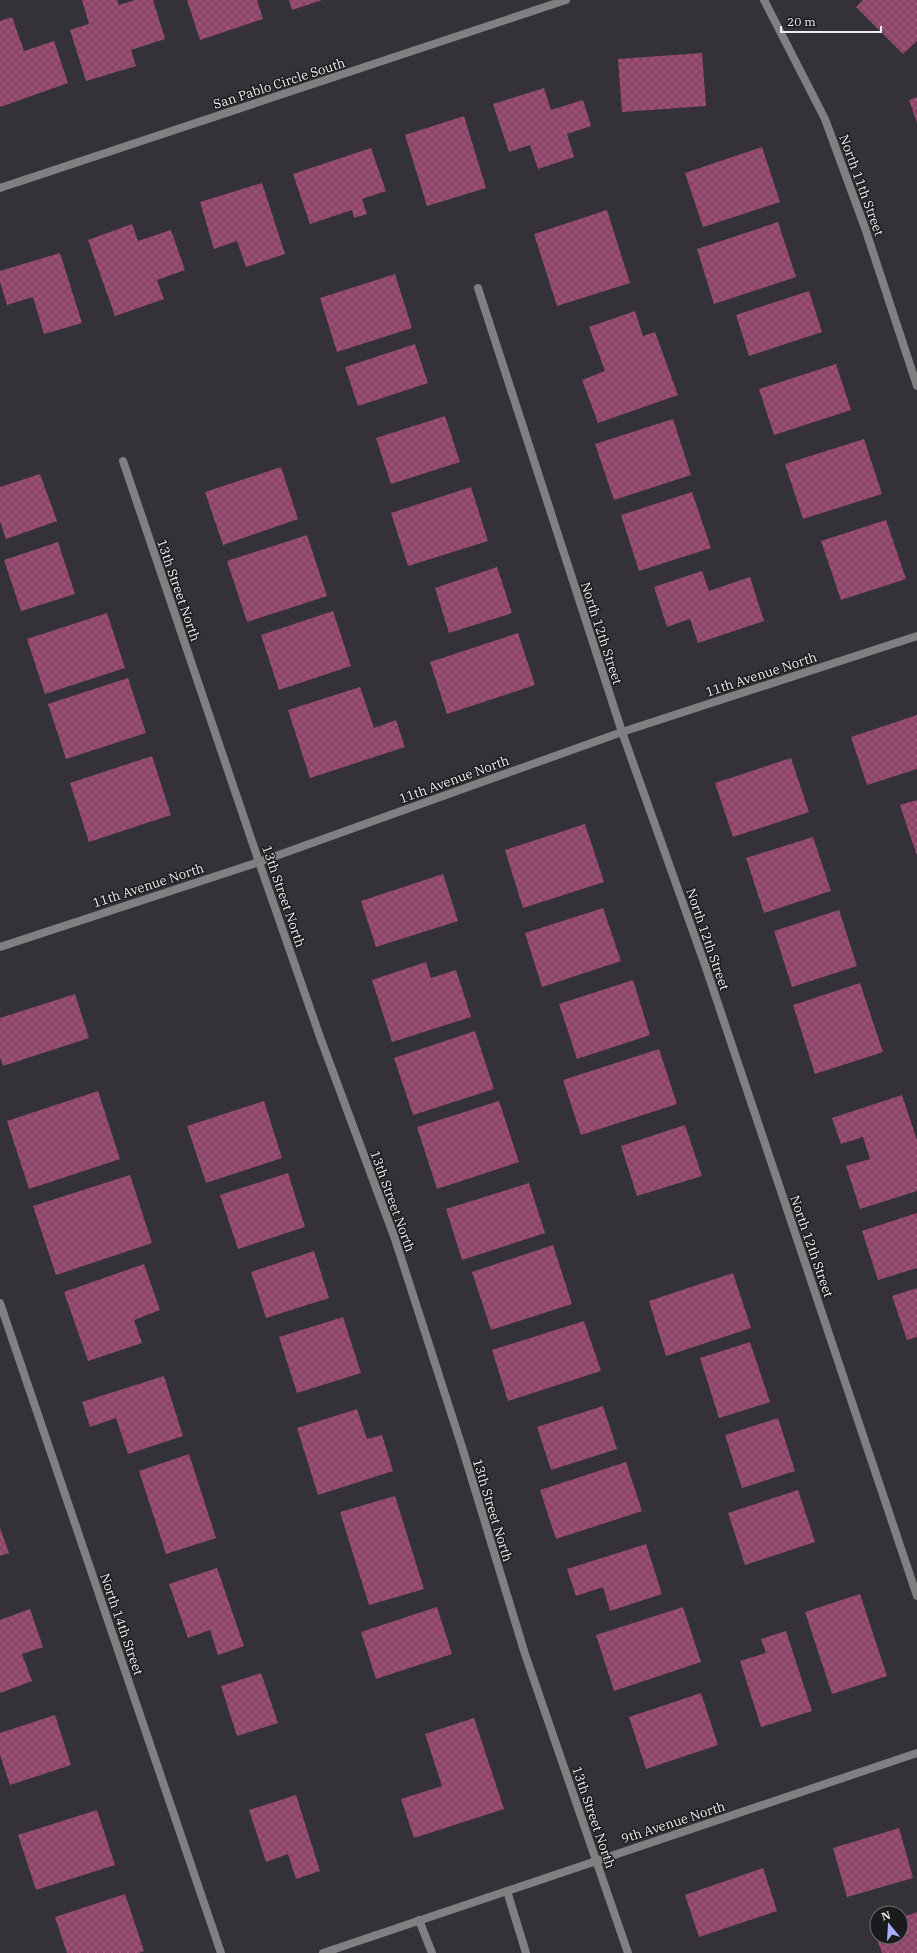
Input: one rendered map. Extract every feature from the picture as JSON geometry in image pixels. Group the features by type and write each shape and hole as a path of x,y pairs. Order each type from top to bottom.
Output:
{"street":[{"name":"San Pablo Circle South","path":"0,188 566,0"},
{"name":"North 11th Street","path":"764,0 825,119 865,228 917,386"},
{"name":"North 12th Street","path":"478,288 622,732 706,968 917,1596"},
{"name":"13th Street North","path":"123,461 320,1037 395,1240 462,1447 525,1654 628,1953"},
{"name":"11th Avenue North","path":"0,947 259,862 622,732 917,636"},
{"name":"North 14th Street","path":"0,1303 221,1953"},
{"name":"9th Avenue North","path":"323,1953 917,1753"},
{"path":"506,1891 526,1953"},
{"path":"419,1920 432,1953"}],"building":[{"path":"82,0 117,0 119,5 135,0 153,0 165,39 131,50 136,66 86,81 70,30 89,24"},
{"path":"187,0 257,0 263,19 200,40"},
{"path":"289,0 322,0 292,10"},
{"path":"863,0 917,0 917,41 903,54 856,7"},
{"path":"12,17 24,51 54,41 68,83 0,107 0,21"},
{"path":"702,53 706,106 622,112 618,59"},
{"path":"544,88 551,110 583,100 591,126 567,134 574,157 538,169 530,145 509,152 493,104"},
{"path":"917,97 917,123 909,100"},
{"path":"464,116 486,188 427,206 405,135"},
{"path":"762,147 780,202 703,227 685,173"},
{"path":"371,148 386,191 362,199 367,214 354,218 352,210 310,224 293,174"},
{"path":"262,183 285,254 246,267 237,241 214,249 200,202"},
{"path":"607,210 630,283 557,306 534,234"},
{"path":"778,222 796,277 714,304 697,249"},
{"path":"132,224 138,241 171,230 185,270 157,280 164,299 115,316 88,240"},
{"path":"60,253 82,323 44,334 33,297 7,305 0,282 0,271"},
{"path":"395,274 412,328 337,352 320,298"},
{"path":"809,291 822,332 749,356 736,315"},
{"path":"635,311 643,336 655,332 678,395 598,423 582,380 605,371 589,327"},
{"path":"415,344 428,383 358,406 345,367"},
{"path":"836,364 851,410 774,435 759,389"},
{"path":"445,416 460,462 391,484 376,438"},
{"path":"673,419 691,475 614,500 595,444"},
{"path":"864,439 882,494 803,519 785,464"},
{"path":"281,467 298,519 223,545 205,492"},
{"path":"40,474 57,521 6,539 0,521 0,487"},
{"path":"471,487 488,541 408,566 391,513"},
{"path":"692,492 711,548 639,571 621,515"},
{"path":"886,520 906,579 841,600 821,541"},
{"path":"307,535 327,596 247,622 227,561"},
{"path":"58,542 75,594 21,611 4,560"},
{"path":"497,567 512,613 449,633 435,588"},
{"path":"702,571 709,591 750,577 764,621 698,643 690,619 667,627 654,587"},
{"path":"333,611 351,666 279,690 261,635"},
{"path":"107,613 125,668 45,694 27,639"},
{"path":"518,633 535,685 447,714 430,662"},
{"path":"128,678 146,733 66,759 48,704"},
{"path":"360,687 374,728 396,720 405,747 310,778 288,710"},
{"path":"917,715 917,769 867,785 851,737"},
{"path":"152,756 171,815 89,842 70,783"},
{"path":"791,758 809,812 733,837 715,783"},
{"path":"917,800 917,856 900,805"},
{"path":"585,824 604,882 523,908 505,850"},
{"path":"813,837 831,891 764,913 746,858"},
{"path":"443,874 458,921 376,947 361,901"},
{"path":"603,908 621,961 542,987 525,933"},
{"path":"839,910 857,966 792,987 774,931"},
{"path":"426,962 431,978 456,970 471,1017 392,1042 372,980"},
{"path":"633,980 650,1035 577,1059 559,1004"},
{"path":"860,983 883,1052 815,1074 793,1005"},
{"path":"75,994 89,1038 3,1066 0,1057 0,1018"},
{"path":"475,1031 494,1089 413,1115 394,1058"},
{"path":"659,1049 677,1104 581,1135 563,1080"},
{"path":"98,1091 120,1159 29,1189 7,1121"},
{"path":"902,1095 917,1140 917,1191 860,1209 846,1166 870,1159 863,1137 841,1144 832,1118"},
{"path":"264,1101 282,1158 206,1183 187,1126"},
{"path":"499,1101 519,1162 437,1189 417,1127"},
{"path":"685,1125 702,1176 637,1196 621,1146"},
{"path":"288,1173 305,1227 238,1249 220,1195"},
{"path":"130,1175 152,1243 56,1275 33,1206"},
{"path":"529,1183 545,1233 462,1260 446,1209"},
{"path":"917,1213 917,1268 878,1280 862,1231"},
{"path":"553,1245 572,1304 491,1330 472,1272"},
{"path":"314,1251 329,1298 266,1318 251,1272"},
{"path":"144,1264 160,1310 134,1320 142,1343 88,1361 64,1292"},
{"path":"733,1273 751,1328 666,1356 649,1301"},
{"path":"917,1288 917,1337 907,1340 892,1296"},
{"path":"343,1317 361,1373 297,1393 279,1337"},
{"path":"584,1321 601,1371 508,1401 492,1350"},
{"path":"750,1342 770,1402 719,1418 700,1358"},
{"path":"164,1376 183,1436 128,1454 116,1418 90,1427 82,1402"},
{"path":"603,1406 617,1449 551,1470 537,1427"},
{"path":"357,1409 367,1439 382,1435 393,1471 318,1495 297,1428"},
{"path":"778,1418 795,1471 742,1488 725,1435"},
{"path":"189,1454 216,1538 166,1554 139,1471"},
{"path":"626,1462 642,1511 556,1539 540,1490"},
{"path":"798,1490 815,1542 745,1565 728,1513"},
{"path":"395,1496 424,1589 369,1605 340,1512"},
{"path":"0,1528 9,1553 0,1556"},
{"path":"646,1544 662,1594 610,1611 603,1587 576,1596 567,1569"},
{"path":"217,1568 244,1646 218,1655 210,1630 188,1638 169,1584"},
{"path":"860,1594 887,1676 832,1694 805,1612"},
{"path":"437,1607 452,1654 376,1679 361,1632"},
{"path":"683,1607 701,1662 614,1691 596,1635"},
{"path":"30,1609 43,1647 22,1654 32,1681 0,1693 0,1620"},
{"path":"786,1631 812,1711 761,1727 740,1661 766,1653 761,1639"},
{"path":"261,1673 278,1723 237,1736 221,1686"},
{"path":"701,1693 718,1745 646,1769 629,1717"},
{"path":"55,1715 71,1765 10,1785 0,1755 0,1733"},
{"path":"474,1718 504,1809 414,1838 401,1799 442,1786 425,1734"},
{"path":"296,1795 320,1871 296,1879 288,1854 266,1862 249,1810"},
{"path":"97,1810 115,1865 36,1890 18,1835"},
{"path":"899,1828 913,1878 847,1897 833,1848"},
{"path":"763,1868 777,1911 699,1937 685,1895"},
{"path":"125,1894 144,1951 139,1953 67,1953 55,1917"},
{"path":"917,1912 917,1953 882,1953 879,1945 909,1945 909,1915"}]}
